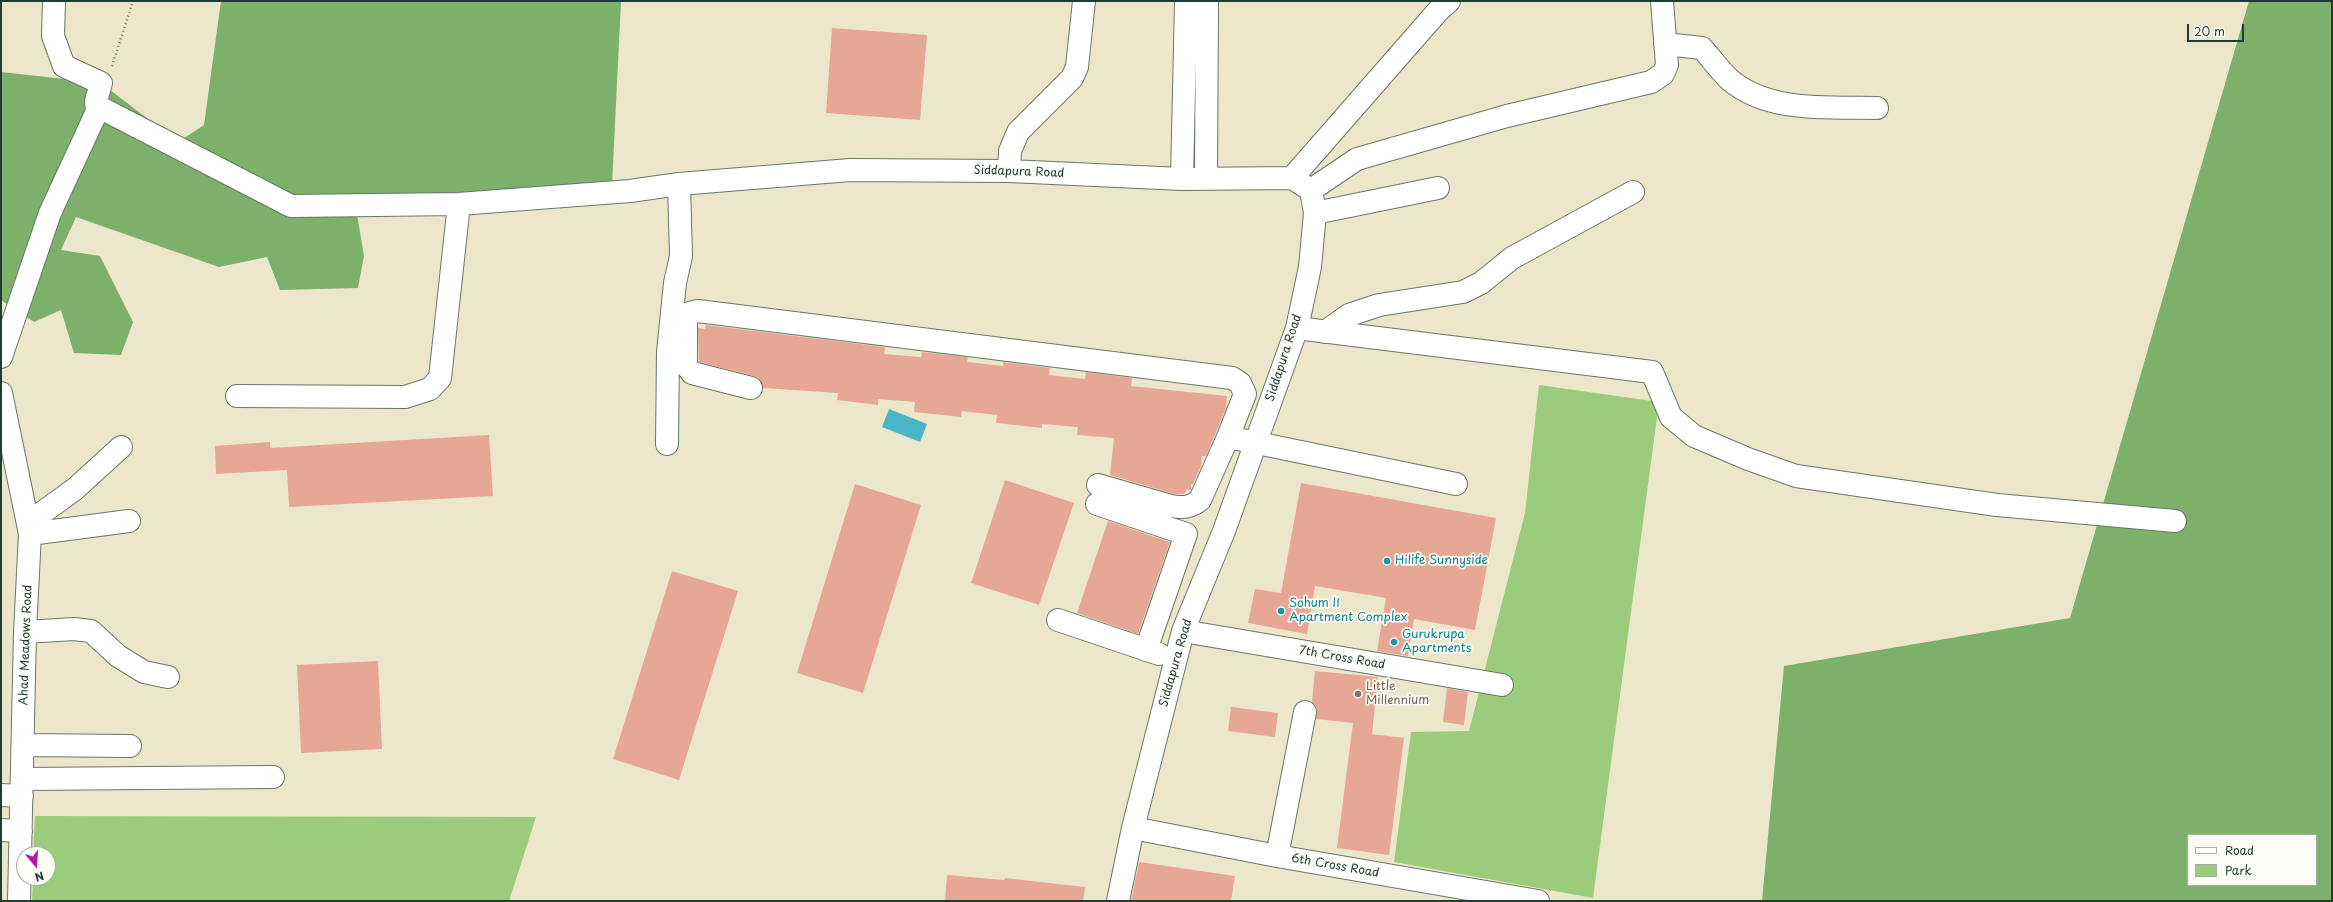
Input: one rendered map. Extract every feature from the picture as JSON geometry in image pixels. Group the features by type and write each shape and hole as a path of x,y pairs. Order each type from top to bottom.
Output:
{"street":[{"path":"1,357 50,213 97,110 96,102 102,83 64,66 53,36 54,1"},
{"path":"1008,171 1010,151 1018,132 1072,78 1077,67 1084,1"},
{"path":"1182,179 1186,1"},
{"path":"1206,178 1207,1"},
{"path":"1449,1 1438,11 1292,178 1311,190 1357,159 1507,116 1651,82 1664,74 1667,65 1662,1"},
{"path":"1665,44 1702,48 1730,80 1763,99 1804,107 1877,108"},
{"name":"Siddapura Road","path":"97,110 99,106 290,206 459,204 630,191 679,184 850,170 1008,171 1182,179 1292,178"},
{"path":"667,444 668,352 675,283 681,256 679,184"},
{"path":"1315,213 1438,188"},
{"name":"Siddapura Road","path":"1118,901 1133,828 1183,631 1224,531 1297,328 1310,267 1315,213 1311,190"},
{"path":"1325,332 1349,315 1379,305 1463,292 1481,283 1512,258 1633,192"},
{"path":"237,396 405,397 430,389 440,378 459,204"},
{"path":"751,388 692,373 688,370 686,365 686,317 690,313 698,311 1232,378 1240,383 1245,394 1200,500 1193,506 1184,508 1097,494 1186,534 1146,650"},
{"path":"1297,328 1652,372 1670,417 1694,436 1748,459 1796,476 1997,505 2175,521"},
{"name":"Ahad Meadows Road","path":"1,393 29,528 23,787 11,831 19,901"},
{"path":"1228,437 1456,484"},
{"path":"29,528 121,447"},
{"path":"29,528 129,521"},
{"path":"1058,620 1175,660"},
{"path":"26,632 74,629 91,631 118,656 144,672 168,677"},
{"name":"7th Cross Road","path":"1183,631 1502,685"},
{"path":"1277,856 1306,712"},
{"path":"23,745 130,746"},
{"path":"1,795 23,787 272,777"},
{"name":"6th Cross Road","path":"1133,828 1277,856 1538,901"}],"path":[{"path":"111,69 133,1"}],"green space":[{"path":"221,1 621,1 612,185 357,214 364,256 358,288 280,290 267,257 219,267 76,217 61,250 100,256 133,322 121,355 74,353 61,310 34,322 1,300 1,72 101,83 178,142 204,125"},
{"path":"2249,1 2332,1 2332,901 1762,901 1784,666 2070,618"},
{"path":"1539,385 1659,402 1593,898 1394,862 1411,732 1469,731 1525,513"},
{"path":"35,816 536,817 509,901 32,901 33,886 56,886 56,846 33,846"}],"water":[{"path":"889,409 927,424 920,442 882,427"}],"building":[{"path":"832,28 927,35 920,120 826,113"},
{"path":"706,325 885,347 884,354 921,357 922,352 968,357 967,362 1003,366 1003,362 1050,368 1049,375 1085,379 1086,372 1132,378 1131,386 1227,396 1226,408 1206,456 1202,456 1201,466 1193,484 1191,484 1191,490 1187,489 1184,494 1174,494 1110,475 1114,438 1077,435 1078,427 1042,424 1042,428 996,423 997,415 962,411 961,417 914,412 915,402 878,399 878,405 837,400 838,393 763,388 758,377 699,362 698,328 705,329"},
{"path":"489,435 493,496 289,507 287,470 216,474 215,446 270,442 270,448"},
{"path":"1005,480 1074,503 1039,605 971,583"},
{"name":"Hilife Sunnyside","path":"1301,483 1496,518 1475,630 1414,619 1408,656 1377,651 1386,598 1315,586 1307,634 1248,623 1255,589 1281,593"},
{"path":"855,484 921,505 863,693 797,673"},
{"path":"1108,521 1170,542 1138,634 1077,613"},
{"path":"672,571 738,591 679,780 613,759"},
{"path":"378,661 382,749 301,753 297,665"},
{"path":"1315,671 1378,677 1372,734 1404,738 1389,855 1337,848 1353,723 1316,719 1317,708 1312,702"},
{"path":"1447,688 1468,692 1464,725 1443,722"},
{"path":"1231,707 1278,713 1275,737 1228,731"},
{"path":"1139,862 1235,876 1231,901 1131,901"},
{"path":"947,875 1004,880 1005,878 1085,887 1083,901 945,901"}],"place":[{"name":"Hilife Sunnyside","path":"1387,561"},
{"name":"Sohum II Apartment Complex","path":"1281,611"},
{"name":"Gurukrupa Apartments","path":"1394,642"},
{"name":"Little Millennium","path":"1358,694"}]}
